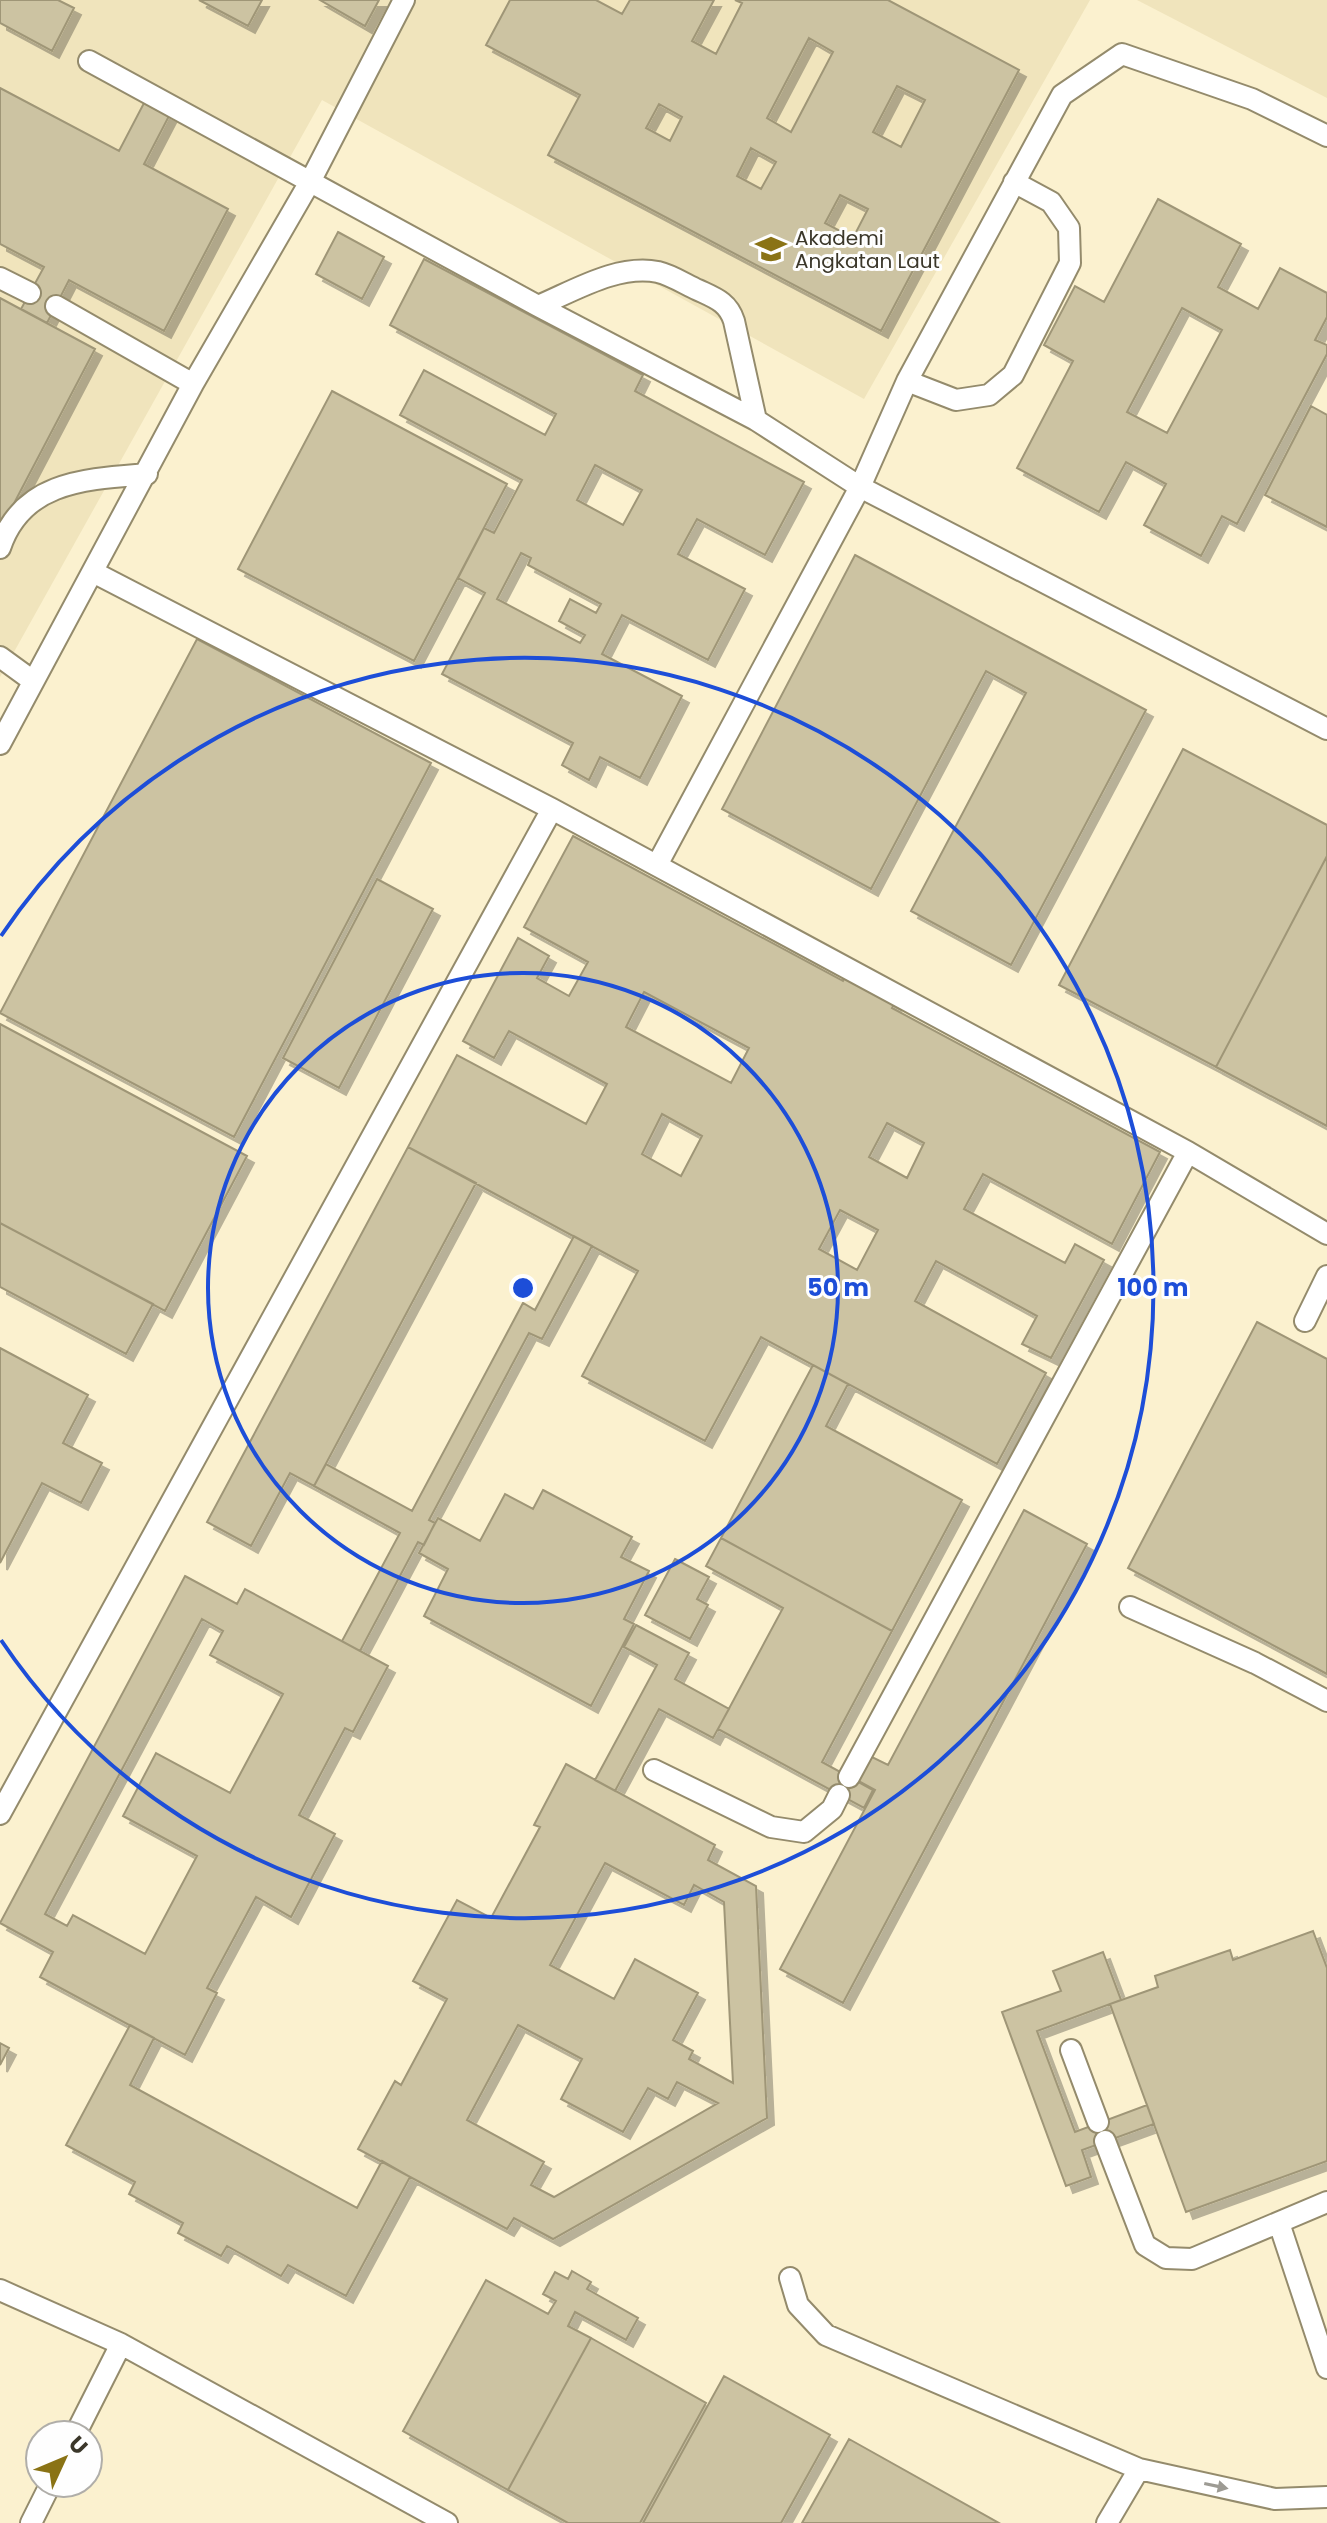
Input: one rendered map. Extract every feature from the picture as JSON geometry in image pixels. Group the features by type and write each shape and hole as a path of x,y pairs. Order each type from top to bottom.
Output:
{"lane":[{"path":"0,744 193,384 311,180 404,0"},
{"path":"657,865 860,487 907,381 1062,95 1122,54 1252,99 1327,136"},
{"path":"89,61 538,306 756,420 860,487 1327,729"},
{"path":"907,381 956,400 989,395 1013,375 1070,263 1069,228 1051,202 1014,182"},
{"path":"538,306 610,276 636,270 660,272 721,301 730,310 734,321 756,420"},
{"path":"0,278 30,293"},
{"path":"56,306 193,384"},
{"path":"0,548 6,530 23,507 45,493 91,479 147,474"},
{"path":"93,572 657,865 1188,1152 1327,1234"},
{"path":"0,657 33,681"},
{"path":"0,1814 552,809"},
{"path":"654,1770 771,1827 804,1832 832,1809 1188,1152"},
{"path":"1305,1321 1327,1276"},
{"path":"1130,1607 1255,1663 1327,1701"},
{"path":"1071,2050 1145,2245 1166,2258 1192,2259 1327,2202"},
{"path":"1279,2223 1327,2368"},
{"path":"790,2278 798,2305 826,2335 1139,2469 1275,2499 1327,2497"},
{"path":"0,2290 121,2344 447,2523"},
{"path":"83,2419 121,2344"},
{"path":"1107,2523 1139,2469"},
{"path":"31,2523 43,2499"}],"shaded area":[{"name":"Akademi Angkatan Laut","path":"0,0 1090,0 864,399 322,100 0,677"},
{"path":"1137,0 1327,0 1327,98"}],"building":[{"path":"0,0 58,0 74,8 52,51 0,23"},
{"path":"199,0 262,0 248,26"},
{"path":"320,0 379,0 365,26"},
{"path":"510,0 596,0 622,14 630,0 714,0 692,41 716,54 742,3 735,0 888,0 1019,70 881,331 548,155 580,95 486,45","holes":["809,38 833,52 791,132 767,118","897,86 925,100 901,147 873,132","659,104 682,117 670,141 646,128","751,148 776,162 761,189 737,176","840,195 868,209 853,238 825,223"]},
{"path":"0,88 119,151 144,103 169,116 144,164 228,209 164,331 69,280 47,323 21,309 44,267 0,244"},
{"path":"1158,199 1241,244 1218,287 1258,309 1280,268 1327,293 1327,317 1315,340 1327,345 1327,354 1237,524 1222,516 1201,556 1144,525 1166,484 1126,462 1099,512 1017,468 1073,361 1044,345 1075,286 1104,302","holes":["1182,308 1222,330 1167,433 1127,412"]},
{"path":"338,232 384,257 362,299 316,274"},
{"path":"424,259 643,375 635,391 804,482 765,555 697,519 678,554 745,589 708,660 622,615 602,654 682,696 640,778 600,757 589,780 562,765 573,743 442,674 485,593 458,578 484,528 494,533 522,480 400,415 424,370 545,435 556,414 390,325","holes":["595,465 642,490 623,525 577,500","521,553 531,558 528,565 601,604 596,613 570,599 559,621 585,635 580,643 497,599"]},
{"path":"0,298 95,349 0,530"},
{"path":"332,391 507,484 414,661 238,569"},
{"path":"1311,406 1327,415 1327,527 1265,495"},
{"path":"855,555 1146,710 1011,965 911,911 1026,693 986,671 871,889 722,809"},
{"path":"197,639 431,763 234,1137 0,1013"},
{"path":"1183,749 1327,825 1327,856 1216,1067 1059,985"},
{"path":"573,836 843,981 851,965 901,992 892,1008 1160,1152 1112,1244 983,1174 964,1209 1065,1263 1075,1244 1104,1260 1051,1358 1022,1344 1037,1316 936,1261 915,1301 1046,1373 997,1464 761,1337 705,1441 582,1376 638,1271 408,1147 457,1055 586,1124 607,1084 509,1031 494,1058 463,1041 518,938 549,956 537,978 569,996 588,962 524,927","holes":["644,992 749,1048 731,1083 626,1027","662,1114 702,1136 681,1176 642,1154","887,1123 924,1143 907,1178 869,1157","840,1210 878,1230 857,1270 819,1249"]},
{"path":"1327,856 1327,1126 1216,1067"},
{"path":"377,879 433,909 339,1088 283,1058"},
{"path":"0,1024 247,1156 165,1311 0,1223"},
{"path":"408,1147 476,1183 314,1486 290,1473 251,1546 207,1522"},
{"path":"0,1223 153,1304 126,1354 0,1287"},
{"path":"574,1236 592,1246 542,1339 529,1333 429,1520 435,1523 424,1545 418,1542 360,1651 342,1641 400,1533 314,1486 326,1464 412,1511 523,1303 535,1310"},
{"path":"1257,1322 1327,1359 1327,1674 1128,1568"},
{"path":"0,1348 88,1395 63,1443 102,1463 81,1503 42,1483 0,1563"},
{"path":"813,1365 848,1384 826,1426 962,1500 892,1631 721,1538"},
{"path":"543,1490 632,1537 621,1557 649,1571 624,1619 634,1624 591,1706 424,1616 448,1569 419,1553 438,1518 480,1541 505,1494 533,1509"},
{"path":"1024,1510 1087,1544 843,2003 780,1969 875,1790 857,1780 870,1756 888,1765"},
{"path":"721,1538 892,1631 822,1762 873,1790 864,1808 718,1729 783,1608 706,1566"},
{"path":"675,1559 709,1577 697,1599 708,1605 690,1639 645,1615"},
{"path":"185,1576 237,1604 245,1589 388,1666 353,1732 345,1728 299,1815 335,1834 291,1917 256,1897 207,1988 217,1993 185,2055 40,1977 53,1952 0,1923","holes":["202,1619 223,1631 210,1655 283,1694 230,1793 156,1753 123,1816 197,1856 145,1954 73,1915 67,1926 45,1914"]},
{"path":"636,1625 689,1653 675,1679 729,1709 713,1738 659,1709 615,1791 595,1780 657,1665 624,1647"},
{"path":"566,1764 715,1845 708,1860 756,1886 767,2118 553,2239 514,2218 507,2229 358,2149 395,2081 401,2085 447,1999 413,1981 457,1900 491,1918 540,1827 534,1825","holes":["605,1863 684,1905 694,1885 724,1902 733,2083 689,2059 693,2051 673,2040 698,1993 635,1959 614,1999 550,1965","518,2025 582,2059 561,2099 623,2132 648,2088 668,2099 677,2082 718,2103 554,2197 531,2185 544,2162 467,2120"]},
{"path":"1313,1931 1327,1968 1327,2161 1186,2212 1110,2004 1158,1987 1155,1976 1230,1950 1233,1960"},
{"path":"1103,1952 1121,2000 1037,2031 1075,2132 1147,2105 1154,2124 1082,2150 1091,2177 1066,2186 1002,2012 1061,1991 1053,1971"},
{"path":"130,2025 154,2038 130,2085 357,2208 382,2161 410,2177 346,2296 288,2265 281,2276 227,2246 221,2256 178,2233 183,2223 129,2194 135,2182 66,2145"},
{"path":"0,2043 9,2048 0,2065"},
{"path":"572,2271 591,2282 587,2289 638,2318 626,2340 575,2312 568,2326 591,2338 508,2490 403,2431 486,2280 548,2314 556,2301 543,2294 555,2272 568,2279"},
{"path":"591,2338 706,2403 640,2523 568,2523 508,2490"},
{"path":"724,2376 830,2435 781,2523 643,2523"},
{"path":"849,2439 999,2523 802,2523"}],"place":[{"name":"Akademi Angkatan Laut","path":"771,249"}]}
